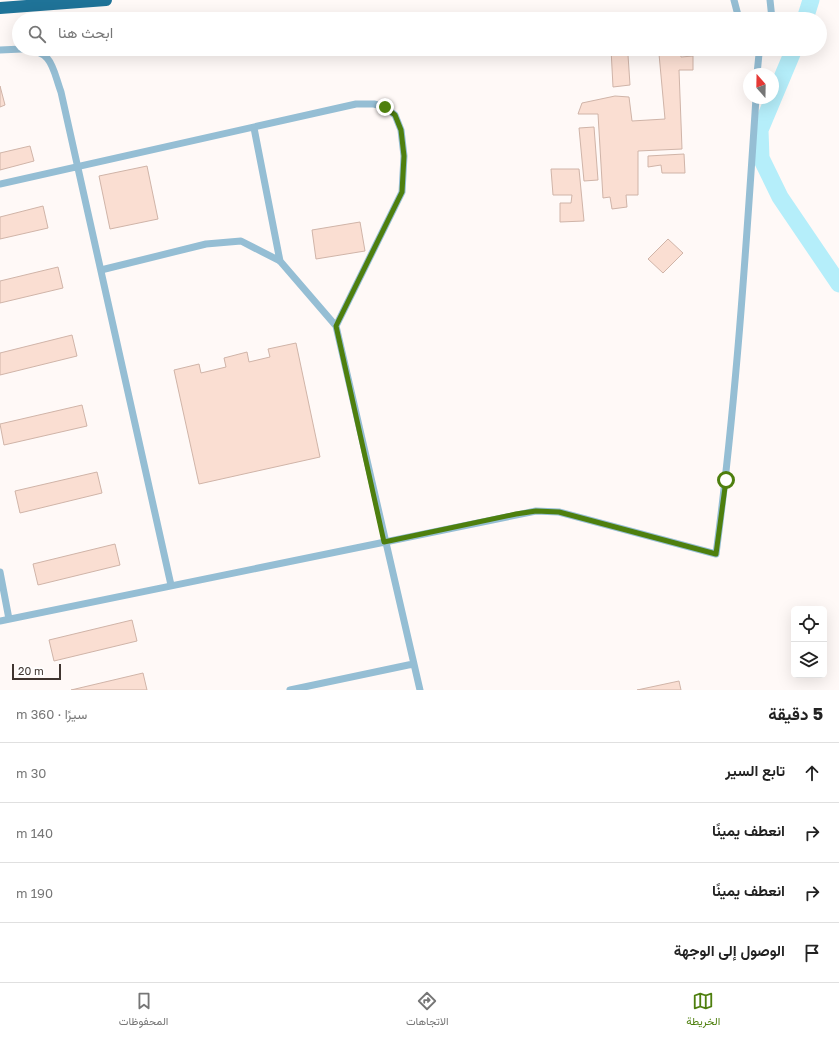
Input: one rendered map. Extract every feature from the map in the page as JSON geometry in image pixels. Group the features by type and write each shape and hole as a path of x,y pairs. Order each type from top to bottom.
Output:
{"highway":[{"path":"0,8 106,0"}],"lane":[{"path":"734,0 737,12"},
{"path":"770,0 771,12"},
{"path":"0,50 12,49"},
{"path":"46,56 52,66 62,92 171,585"},
{"path":"757,68 758,56"},
{"path":"0,184 78,168 356,104 374,104 385,107 395,115 401,130 404,156 402,192 336,326"},
{"path":"0,621 536,511 559,512 716,554 726,480 756,104"},
{"path":"254,128 280,261"},
{"path":"101,270 206,244 241,241 280,261 336,326 384,542 420,690"},
{"path":"0,572 9,619"},
{"path":"290,690 413,664"}],"building":[{"path":"611,56 628,56 630,85 613,87"},
{"path":"659,56 693,56 693,70 679,70 682,149 638,151 638,195 626,195 627,207 612,209 610,197 603,198 598,114 578,114 582,103 615,96 629,97 632,121 665,119"},
{"path":"0,86 5,105 0,107"},
{"path":"594,127 598,180 584,181 579,128"},
{"path":"30,146 34,161 0,170 0,153"},
{"path":"684,154 685,173 662,173 661,165 648,167 648,156"},
{"path":"147,166 158,219 110,229 99,176"},
{"path":"551,169 579,169 584,221 560,222 560,203 571,203 572,195 553,195"},
{"path":"43,206 48,228 0,239 0,217"},
{"path":"360,222 365,251 316,259 312,230"},
{"path":"668,239 683,253 663,273 648,259"},
{"path":"58,267 63,288 0,303 0,281"},
{"path":"72,335 77,356 0,375 0,353"},
{"path":"296,343 320,457 199,484 174,370 199,364 201,373 226,367 224,358 247,352 249,362 270,357 268,349"},
{"path":"82,405 87,426 4,445 0,424"},
{"path":"97,472 102,493 20,513 15,491"},
{"path":"115,544 120,565 38,585 33,564"},
{"path":"132,620 137,641 54,661 49,640"},
{"path":"143,673 147,690 71,690"},
{"path":"679,681 681,690 637,690"}],"waterway":[{"path":"807,12 811,0"},
{"path":"791,56 760,130 761,158 780,197 839,284"}],"route":[{"path":"385,107 395,115 401,130 404,156 402,192 336,326 384,542 536,511 559,512 716,554 726,480"}]}
